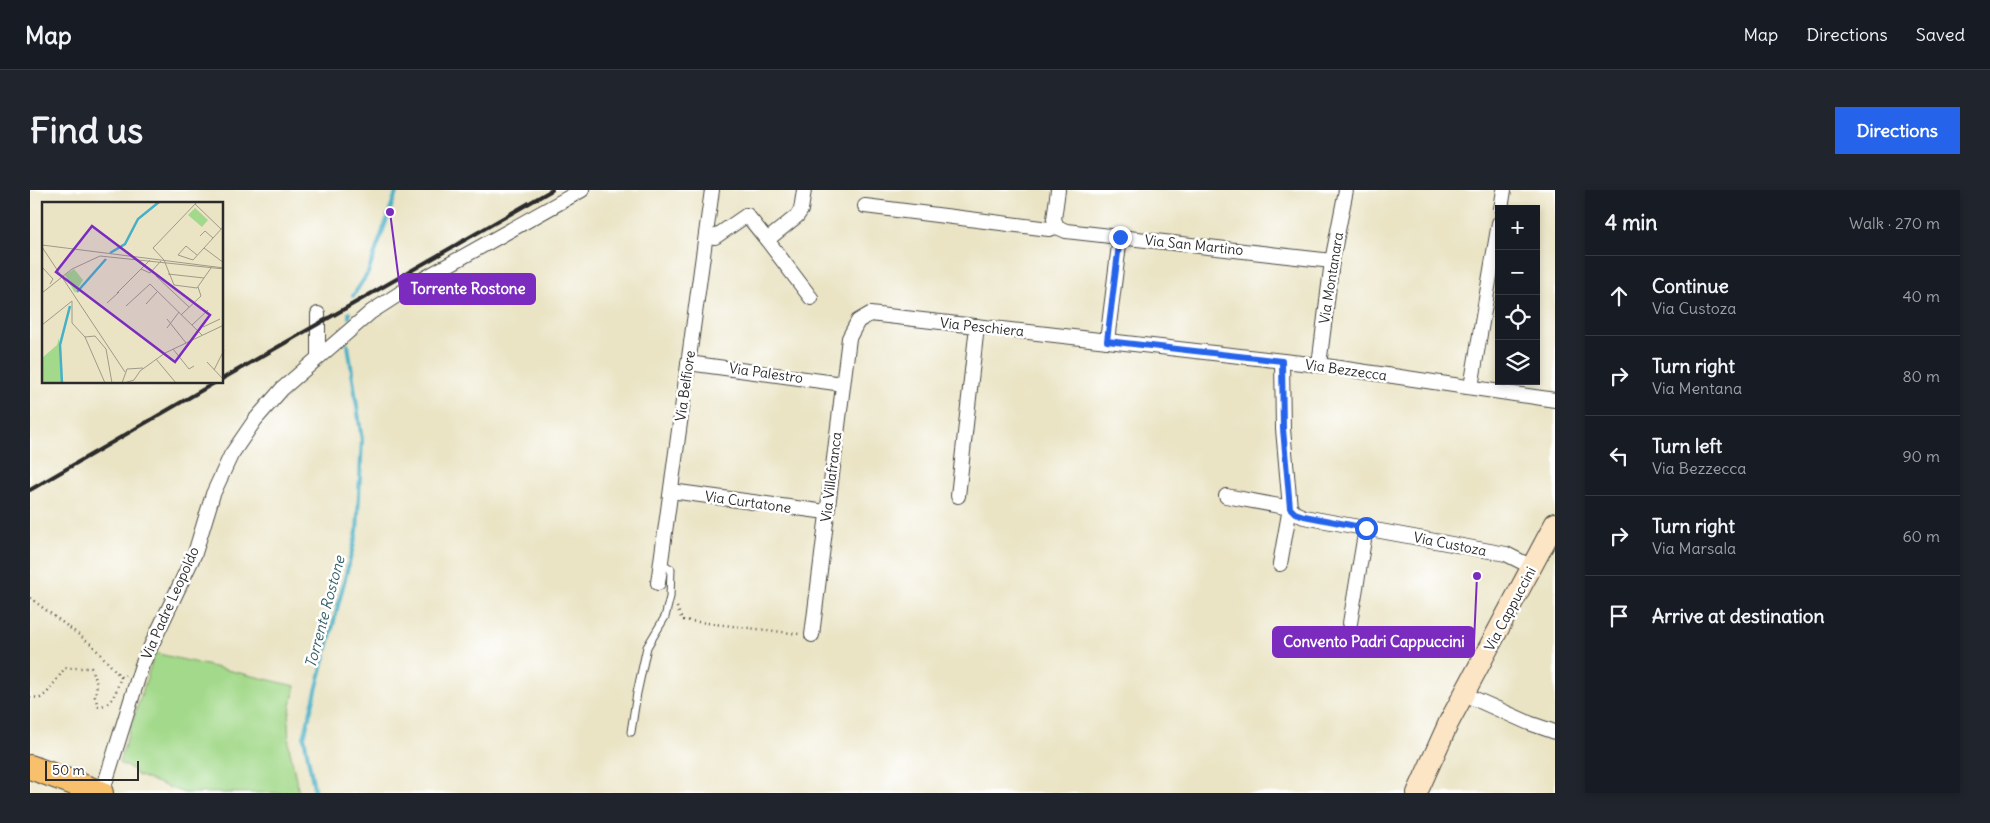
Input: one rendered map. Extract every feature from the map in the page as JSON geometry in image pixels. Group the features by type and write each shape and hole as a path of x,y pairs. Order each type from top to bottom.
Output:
{"highway":[{"path":"30,766 104,786"}],"main road":[{"name":"Via Cappuccini","path":"1417,793 1449,722 1555,523"}],"street":[{"name":"Via Padre Leopoldo","path":"104,786 142,666 195,553 213,494 231,455 255,420 282,389 371,312 416,283 582,190"},
{"name":"Via Belfiore","path":"658,583 712,190"},
{"path":"767,240 798,216 801,210 804,190"},
{"path":"1057,227 1054,219 1058,190"},
{"name":"Via Montanara","path":"1319,365 1332,260 1346,190"},
{"path":"1502,205 1504,190"},
{"name":"Via San Martino","path":"865,206 1049,229 1057,227 1066,231 1332,260"},
{"path":"706,236 715,237 747,215 811,298"},
{"path":"1107,341 1120,237"},
{"path":"1471,387 1495,246"},
{"path":"318,314 318,357"},
{"name":"Via Peschiera","path":"858,321 870,314 1107,341"},
{"name":"Via Villafranca","path":"812,635 849,338 858,321"},
{"path":"958,496 977,326"},
{"name":"Via Bezzecca","path":"1107,341 1319,365 1555,400"},
{"path":"1280,564 1290,508 1283,429 1282,361"},
{"name":"Via Palestro","path":"688,363 843,384"},
{"name":"Via Curtatone","path":"671,491 826,512"},
{"name":"Via Custoza","path":"1226,496 1290,508 1295,513 1304,516 1506,554 1532,567"},
{"path":"1350,623 1366,528"},
{"path":"1464,694 1529,723 1555,732"}],"lane":[{"path":"631,732 637,693 648,647 665,616 670,597 671,570 661,563"}],"path":[{"path":"670,597 676,604 682,620 812,635"},
{"path":"30,598 91,644 120,677"},
{"path":"30,697 40,698 47,692 65,668 92,668 97,684 95,697 98,706 106,706 112,701 120,677 142,666"}],"green space":[{"path":"155,653 295,686 288,721 289,747 299,793 184,793 137,775 132,769 119,763"}],"waterway":[{"name":"Torrente Rostone","path":"353,296 368,273 397,190"},
{"name":"Torrente Rostone","path":"315,793 304,737 357,532 362,440 348,345"}],"railway":[{"path":"224,378 552,190"},
{"path":"30,490 213,384"}],"place":[{"name":"Torrente Rostone","path":"390,212"},
{"name":"Convento Padri Cappuccini","path":"1477,576"}],"route":[{"path":"1120,237 1107,341 1282,361 1283,429 1290,508 1295,513 1304,516 1366,528"}]}
